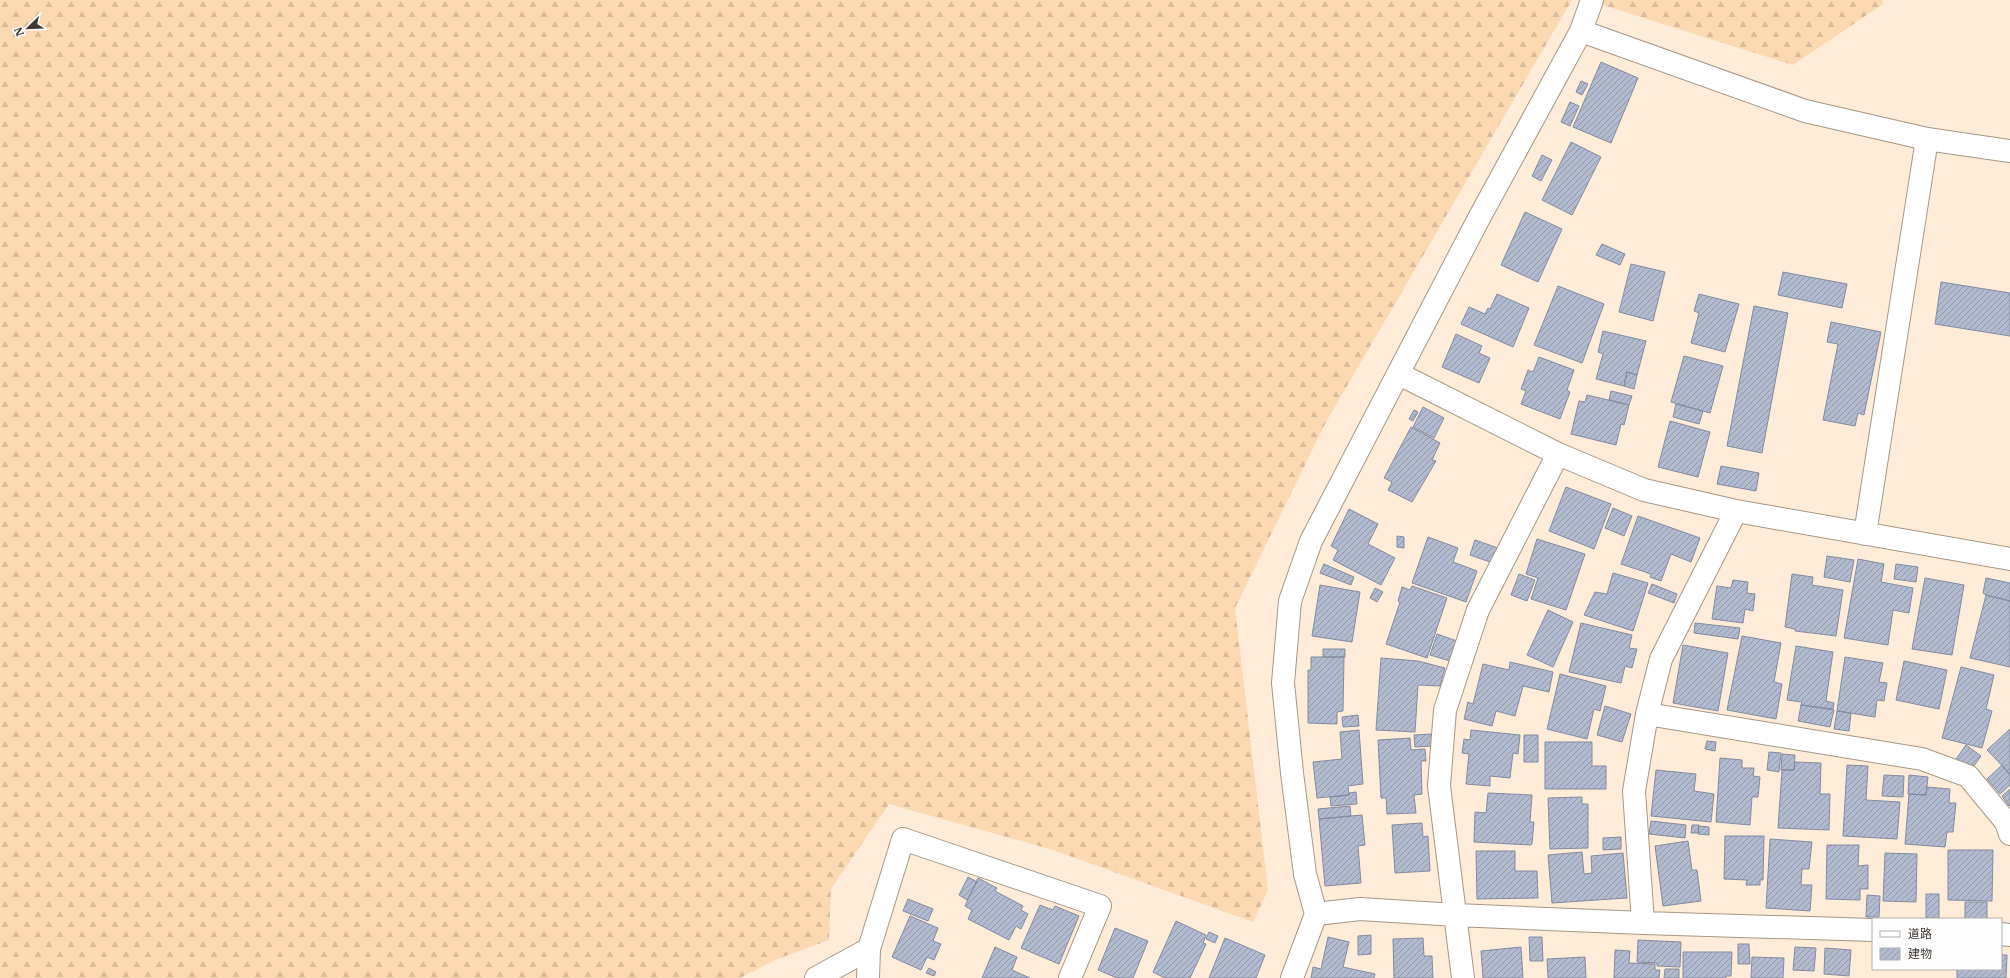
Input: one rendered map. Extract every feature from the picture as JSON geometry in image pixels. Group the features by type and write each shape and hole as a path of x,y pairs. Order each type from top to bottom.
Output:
{"street":[{"path":"1292,978 1316,914 1305,874 1292,773 1283,683 1290,601 1310,541 1399,374 1478,220 1581,31 1592,0"},
{"path":"1581,31 1805,111 1927,139 2010,151"},
{"path":"1866,534 1927,139"},
{"path":"1399,374 1558,454 1644,490 1736,511 2010,559"},
{"path":"1463,978 1439,786 1445,710 1478,610 1558,454"},
{"path":"1643,924 1634,791 1647,714 1661,659 1736,511"},
{"path":"1647,714 1922,759 1968,776 2006,822 2010,834"},
{"path":"868,978 869,949 902,839 1100,906 1070,978"},
{"path":"1316,914 1360,909 1643,924 1872,930"},
{"path":"816,978 869,949"}],"green space":[{"path":"0,0 1572,0 1326,422 1235,608 1268,890 1253,922 1053,850 889,804 831,889 829,940 775,960 740,978 0,978"},
{"path":"1587,0 1883,0 1883,4 1793,65"}],"building":[{"path":"1601,62 1638,78 1611,143 1573,127"},
{"path":"1581,81 1588,84 1582,95 1576,92"},
{"path":"1570,102 1579,106 1570,126 1561,122"},
{"path":"1571,142 1601,157 1572,215 1542,200"},
{"path":"1542,155 1552,160 1541,181 1532,176"},
{"path":"1525,212 1562,229 1538,282 1501,265"},
{"path":"1602,244 1625,254 1620,265 1596,255"},
{"path":"1631,264 1665,272 1653,321 1619,312"},
{"path":"1783,272 1847,284 1842,308 1778,295"},
{"path":"1941,282 2010,293 2010,336 1935,324"},
{"path":"1558,286 1604,304 1582,363 1534,345"},
{"path":"1497,294 1529,308 1513,347 1461,324 1469,307 1485,314 1488,308 1490,309"},
{"path":"1699,294 1739,304 1725,352 1691,343 1699,313 1694,311"},
{"path":"1754,306 1788,313 1762,453 1727,446"},
{"path":"1831,322 1881,332 1864,415 1858,413 1855,426 1823,420 1838,344 1827,342"},
{"path":"1603,331 1646,341 1637,375 1627,372 1624,386 1596,379 1603,354 1598,352"},
{"path":"1456,334 1482,346 1479,353 1490,358 1479,383 1442,367"},
{"path":"1684,356 1723,366 1710,413 1671,402"},
{"path":"1539,357 1574,370 1567,390 1570,392 1560,419 1521,404 1526,391 1521,389 1528,370 1533,372"},
{"path":"1627,372 1637,375 1634,389 1624,386"},
{"path":"1611,391 1632,396 1629,405 1609,400"},
{"path":"1587,395 1629,405 1624,425 1621,424 1616,445 1571,434 1579,401 1585,402"},
{"path":"1676,404 1703,411 1699,424 1673,417"},
{"path":"1423,407 1444,418 1434,438 1413,427"},
{"path":"1414,410 1418,412 1413,421 1409,419"},
{"path":"1670,421 1710,432 1698,477 1658,467"},
{"path":"1411,427 1440,443 1432,460 1436,461 1412,502 1388,490 1392,482 1384,478"},
{"path":"1721,466 1759,473 1756,491 1717,484"},
{"path":"1566,487 1611,504 1594,549 1549,531"},
{"path":"1613,508 1632,516 1624,536 1605,528"},
{"path":"1349,509 1378,524 1368,544 1395,558 1381,585 1333,560 1338,550 1331,546"},
{"path":"1638,516 1700,538 1691,562 1671,554 1661,581 1650,577 1651,574 1621,564"},
{"path":"1397,536 1404,537 1404,548 1397,547"},
{"path":"1428,537 1458,548 1453,562 1477,571 1466,602 1412,583"},
{"path":"1537,539 1585,554 1566,610 1531,599 1538,578 1526,574"},
{"path":"1475,540 1498,548 1493,563 1470,555"},
{"path":"1827,556 1854,560 1850,582 1824,577"},
{"path":"1858,559 1884,564 1881,582 1913,588 1909,613 1893,610 1888,645 1844,638"},
{"path":"1324,564 1354,577 1351,585 1320,573"},
{"path":"1896,564 1918,567 1916,582 1894,579"},
{"path":"1613,573 1648,583 1633,631 1584,615 1595,592 1607,594"},
{"path":"1519,574 1535,580 1527,601 1511,595"},
{"path":"1792,574 1813,577 1812,585 1843,590 1836,636 1795,631 1795,629 1785,627"},
{"path":"1925,578 1964,585 1952,655 1912,649"},
{"path":"1986,578 2010,583 2010,601 1983,593"},
{"path":"1733,580 1748,582 1747,593 1755,594 1753,611 1745,609 1743,623 1712,619 1717,586 1731,588"},
{"path":"1652,584 1677,594 1674,603 1648,593"},
{"path":"1320,585 1360,592 1352,642 1312,636"},
{"path":"1412,586 1447,598 1427,658 1386,644 1400,602 1398,601 1402,587 1410,590"},
{"path":"1375,588 1383,592 1377,602 1370,598"},
{"path":"1986,595 2010,601 2010,667 1970,658"},
{"path":"1548,610 1573,622 1553,667 1527,655"},
{"path":"1581,623 1632,635 1629,648 1637,649 1632,668 1625,666 1621,683 1569,672"},
{"path":"1695,623 1740,628 1738,639 1694,633"},
{"path":"1437,634 1457,641 1450,661 1430,655"},
{"path":"1742,636 1781,643 1774,682 1782,684 1776,719 1727,710"},
{"path":"1683,645 1728,653 1718,711 1673,703"},
{"path":"1796,646 1833,652 1826,701 1834,703 1833,709 1801,705 1802,702 1787,700"},
{"path":"1323,649 1345,649 1345,657 1323,657"},
{"path":"1311,657 1344,657 1343,711 1337,712 1337,724 1308,723 1308,670 1311,670"},
{"path":"1845,657 1883,663 1879,682 1887,683 1884,701 1877,700 1875,717 1837,711"},
{"path":"1381,658 1418,661 1445,668 1440,686 1418,685 1415,732 1376,730"},
{"path":"1904,661 1947,670 1939,709 1896,700"},
{"path":"1510,662 1553,672 1549,692 1523,686 1515,716 1496,711 1492,726 1464,719 1468,702 1473,704 1483,664 1509,670"},
{"path":"1961,667 1994,675 1986,709 1992,711 1982,748 1942,738"},
{"path":"1560,674 1606,686 1600,711 1594,709 1587,739 1547,729"},
{"path":"1801,705 1834,710 1830,727 1798,721"},
{"path":"1605,706 1631,714 1622,742 1597,735"},
{"path":"1837,711 1851,713 1849,731 1834,729"},
{"path":"1358,715 1359,726 1343,727 1342,717"},
{"path":"2010,729 2010,774 1987,750"},
{"path":"1359,730 1363,784 1348,786 1349,795 1317,798 1313,762 1342,759 1340,732"},
{"path":"1471,730 1520,735 1518,754 1513,753 1510,778 1490,776 1490,786 1466,784 1469,754 1462,753 1464,739 1470,740"},
{"path":"1432,734 1433,746 1415,747 1414,735"},
{"path":"1524,735 1538,735 1538,762 1524,762"},
{"path":"1410,738 1411,750 1425,749 1426,761 1421,761 1422,794 1414,795 1416,813 1387,814 1386,798 1381,798 1378,740"},
{"path":"1707,741 1716,742 1715,751 1705,749"},
{"path":"1545,742 1592,742 1592,766 1606,766 1606,789 1545,789"},
{"path":"1966,745 1981,756 1971,770 1956,759"},
{"path":"1769,752 1781,753 1779,772 1767,770"},
{"path":"1782,754 1795,755 1794,770 1781,770"},
{"path":"1720,758 1742,760 1742,768 1754,768 1753,776 1760,777 1758,797 1752,797 1750,825 1716,822"},
{"path":"1795,762 1821,763 1820,794 1830,794 1829,830 1778,828 1782,770 1794,770"},
{"path":"1847,765 1868,766 1866,800 1900,802 1897,839 1843,836"},
{"path":"2002,765 2010,775 2010,785 2000,794 1987,779"},
{"path":"1656,770 1696,774 1694,791 1714,794 1711,822 1651,816"},
{"path":"1884,775 1904,776 1903,797 1882,796"},
{"path":"1909,775 1928,777 1926,795 1908,794"},
{"path":"1927,787 1950,789 1949,803 1956,803 1953,832 1947,832 1945,847 1905,844 1909,794 1926,795"},
{"path":"2010,789 2010,805 2009,806 2002,796"},
{"path":"1356,792 1357,804 1331,806 1330,797 1349,795 1349,793"},
{"path":"1488,793 1532,795 1530,822 1534,822 1532,844 1474,842 1475,812 1486,813"},
{"path":"1582,797 1582,804 1588,804 1588,848 1550,849 1548,798"},
{"path":"1350,806 1351,816 1319,819 1318,809"},
{"path":"1362,815 1365,845 1358,846 1361,883 1325,886 1319,819"},
{"path":"1651,821 1686,825 1685,838 1649,834"},
{"path":"1422,823 1423,837 1428,836 1430,871 1395,873 1392,825"},
{"path":"1692,825 1699,825 1698,833 1691,833"},
{"path":"1699,826 1709,827 1709,835 1698,834"},
{"path":"1725,836 1764,836 1763,880 1760,880 1760,885 1746,885 1747,880 1724,879"},
{"path":"1621,837 1621,849 1603,850 1603,838"},
{"path":"1770,839 1812,842 1809,869 1802,869 1801,885 1812,885 1810,911 1766,908"},
{"path":"1688,841 1692,870 1697,870 1701,901 1663,906 1655,846"},
{"path":"1827,845 1859,845 1858,866 1868,865 1868,889 1860,889 1860,900 1826,899"},
{"path":"1948,850 1993,850 1992,901 1948,900"},
{"path":"1476,851 1515,851 1515,871 1537,871 1538,898 1477,899"},
{"path":"1582,852 1584,874 1592,873 1591,856 1623,853 1627,898 1552,903 1548,855"},
{"path":"1885,853 1917,854 1916,902 1883,901"},
{"path":"968,877 977,882 967,900 959,895"},
{"path":"978,878 997,888 995,891 1023,906 1021,910 1028,914 1021,929 1016,926 1009,940 968,919 972,910 965,906"},
{"path":"1926,894 1939,894 1939,918 1926,918"},
{"path":"1867,895 1880,896 1879,917 1866,917"},
{"path":"908,899 933,909 928,921 903,911"},
{"path":"1965,902 1987,902 1987,918 1965,918"},
{"path":"1040,905 1053,910 1055,906 1079,916 1059,964 1021,948"},
{"path":"910,916 938,928 933,941 941,944 934,960 927,957 921,970 892,957"},
{"path":"1176,921 1206,935 1203,943 1206,944 1190,978 1165,978 1153,972"},
{"path":"1115,928 1148,941 1133,978 1117,978 1098,970"},
{"path":"1209,932 1218,936 1215,943 1206,939"},
{"path":"1371,935 1371,954 1358,955 1358,936"},
{"path":"1328,937 1349,942 1343,967 1375,974 1374,978 1311,978 1313,967 1321,969"},
{"path":"1529,937 1542,937 1543,961 1530,961"},
{"path":"1225,938 1265,955 1256,978 1209,978"},
{"path":"1423,938 1424,956 1432,956 1433,978 1394,978 1393,939"},
{"path":"1638,940 1681,942 1680,967 1657,966 1657,963 1637,962"},
{"path":"1738,944 1749,944 1750,964 1738,964"},
{"path":"995,947 1017,957 1012,970 1030,978 982,978"},
{"path":"1521,947 1523,978 1483,978 1481,951"},
{"path":"1795,947 1816,948 1814,971 1793,970"},
{"path":"1825,948 1851,950 1849,976 1824,974"},
{"path":"1615,950 1630,951 1629,963 1655,964 1655,970 1660,970 1659,978 1614,978"},
{"path":"1683,952 1732,952 1731,976 1726,976 1726,978 1683,978"},
{"path":"2002,955 2007,955 2006,978 1957,978 1957,970 2002,970"},
{"path":"1585,957 1586,978 1548,978 1547,959"},
{"path":"1752,957 1784,958 1783,978 1751,978"},
{"path":"929,968 936,972 934,976 926,973"},
{"path":"1665,969 1679,969 1679,978 1664,978"}]}
